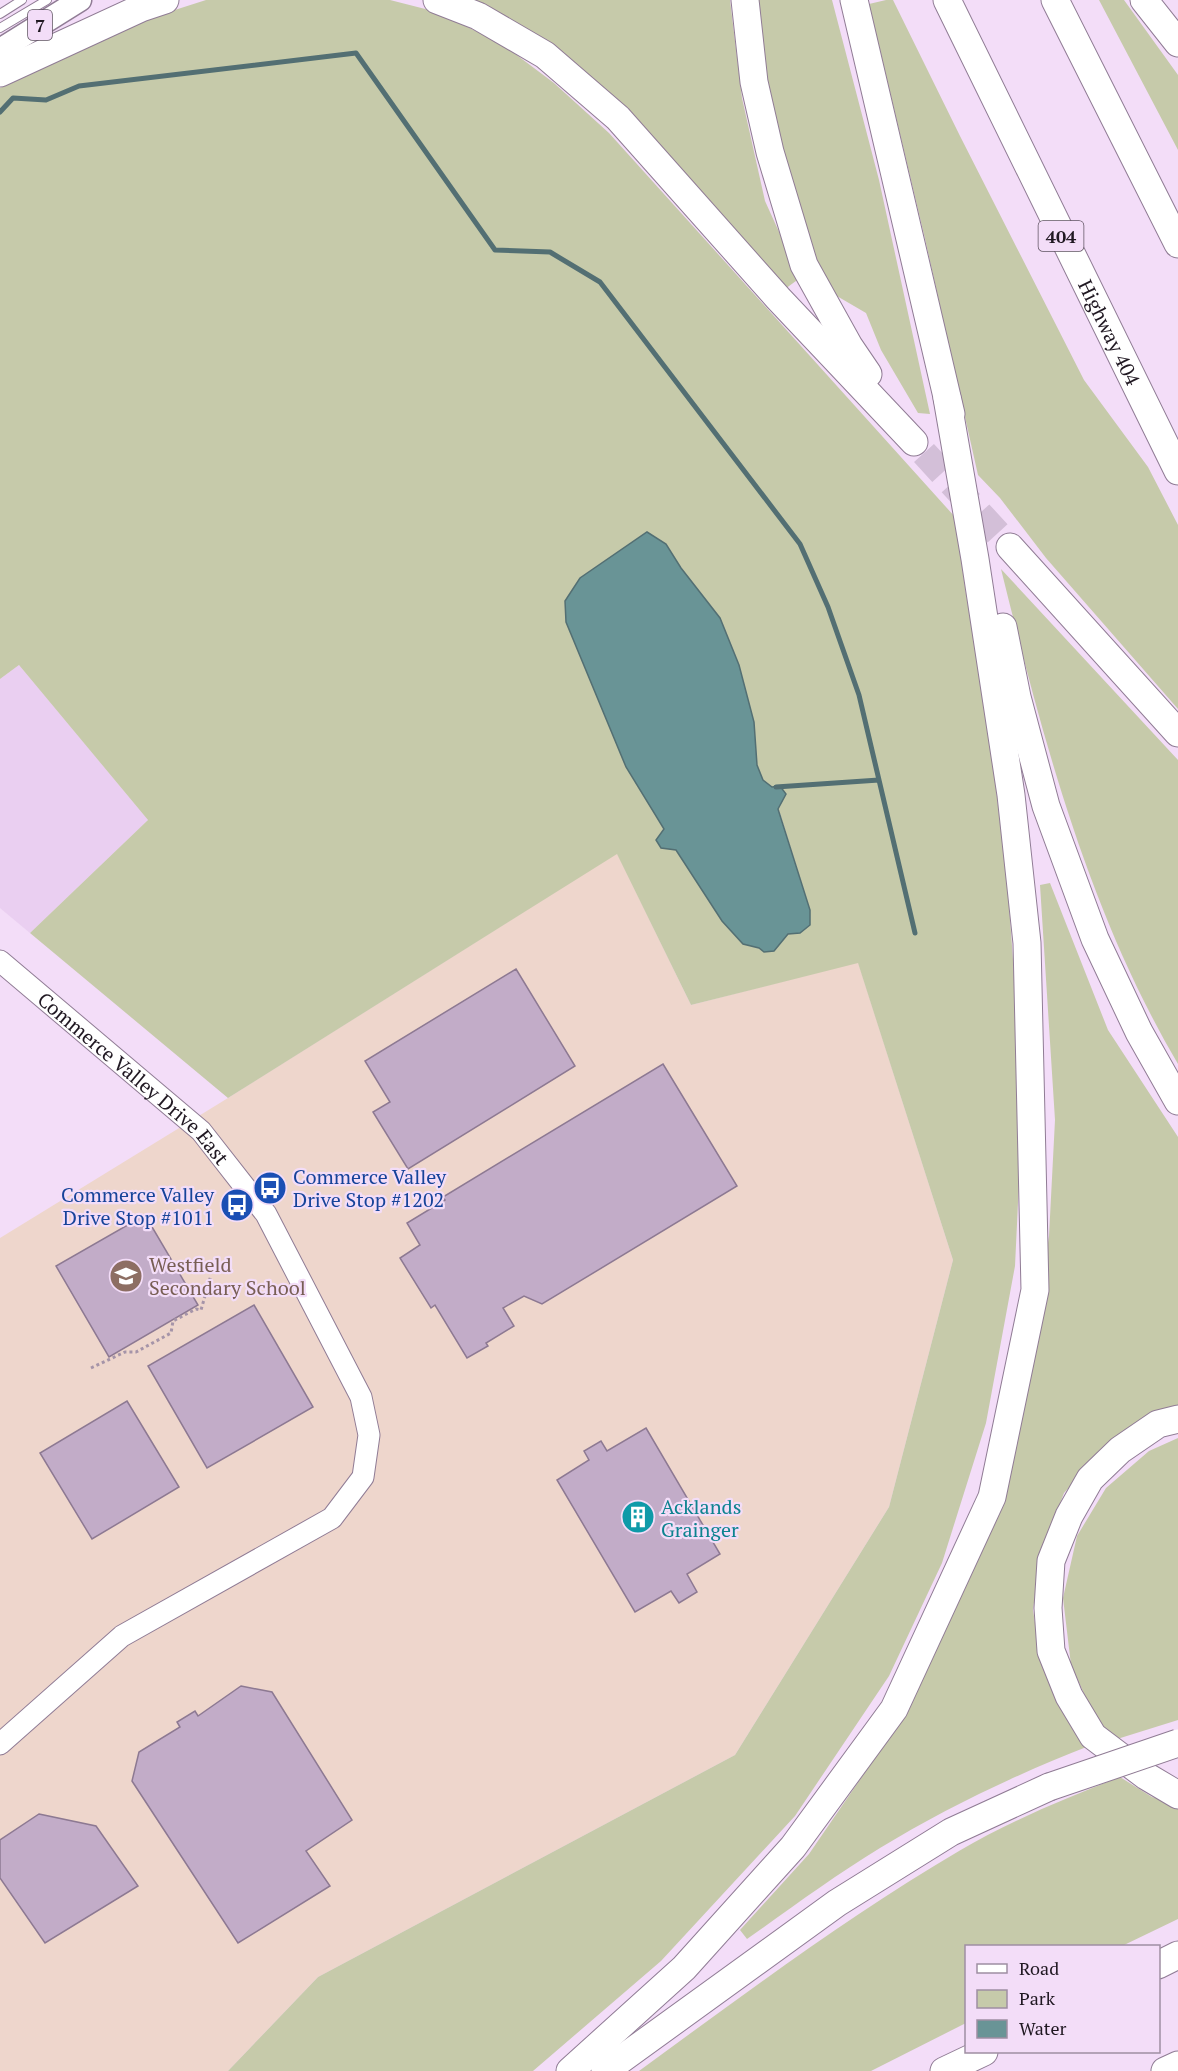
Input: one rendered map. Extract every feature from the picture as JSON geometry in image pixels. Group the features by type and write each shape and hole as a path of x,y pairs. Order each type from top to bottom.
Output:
{"highway":[{"path":"0,73 141,8 165,0"},
{"path":"437,0 478,16 545,55 618,118 778,298 919,447 849,346 804,265 770,152 754,82 745,0"},
{"path":"854,0 947,398 993,578 1017,697 1046,806 1095,939 1139,1032 1178,1101"},
{"name":"Highway 404","path":"947,0 1178,471"},
{"path":"1055,0 1178,244"},
{"path":"1144,0 1178,43"},
{"path":"570,2071 684,1968 800,1838 894,1709 992,1497 1035,1290 1027,943 1011,795 975,559 947,398"},
{"path":"1010,547 1178,733"},
{"path":"1178,1419 1158,1424 1120,1450 1090,1479 1069,1516 1051,1561 1048,1608 1051,1651 1069,1696 1093,1736 1146,1776 1178,1795"},
{"path":"605,2071 837,1903 951,1832 1049,1787 1178,1743"},
{"path":"1160,1964 1178,1955"},
{"path":"945,2071 982,2053"},
{"path":"1166,2071 1178,2065"}],"main road":[{"name":"7","path":"0,50 80,0"}],"street":[{"name":"Commerce Valley Drive East","path":"0,961 201,1131 266,1214 361,1397 369,1435 363,1477 332,1518 122,1636 0,1744"}],"lane":[{"path":"0,14 22,0"},
{"path":"0,28 47,0"}],"path":[{"path":"91,1368 125,1352 136,1352 171,1333 173,1321 196,1309 201,1310 211,1275"}],"shaded area":[{"path":"19,665 148,820 30,933 0,908 0,679"},
{"path":"617,853 691,1005 858,962 953,1260 889,1507 735,1755 318,1977 228,2071 0,2071 0,1238 228,1098"}],"green space":[{"path":"206,0 390,0 437,12 502,44 554,83 609,133 955,517 989,729 1008,891 1023,1097 1015,1266 986,1423 942,1563 889,1676 795,1816 661,1961 533,2071 228,2071 318,1977 735,1755 889,1507 953,1260 858,963 691,1005 617,854 228,1098 30,933 148,820 19,665 0,679 0,88 156,16","holes":["666,544 681,568 720,618 739,665 754,722 757,765 763,780 772,788 810,910 810,925 800,933 788,934 760,948 743,944 722,921 676,850 656,840 664,829"]},
{"path":"473,0 730,0 742,98 765,201 800,278 785,289 567,56 484,4"},
{"path":"754,0 832,0 879,180 930,414 918,413 881,350 866,313 830,292 795,211 766,97"},
{"path":"893,0 1084,380 1148,467 1178,525 1178,709 1046,558 1000,498 978,475 869,4"},
{"path":"1099,0 1124,0 1178,75 1178,150"},
{"path":"1001,569 1178,760 1178,1064 1146,1006 1118,946 1094,885 1052,760"},
{"path":"1050,883 1108,1030 1178,1137 1178,1405 1161,1411 1109,1444 1064,1493 1040,1556 1033,1610 1041,1661 1061,1710 1089,1746 982,1792 905,1833 813,1892 747,1939 740,1930 809,1854 909,1708 1025,1397 1049,1236 1055,1120 1040,885"},
{"path":"1178,1438 1178,1720 1114,1740 1096,1720 1071,1665 1063,1598 1077,1536 1106,1488 1149,1451"},
{"path":"1120,1777 1152,1797 1178,1805 1178,1919 1124,1945 965,1945 965,2024 871,2071 639,2071 796,1957 917,1876 998,1830"}],"water":[{"path":"647,532 666,544 681,568 720,618 739,665 754,722 757,765 763,780 772,787 780,786 786,794 778,809 810,910 810,925 800,933 788,934 774,951 764,952 759,948 743,944 722,921 676,850 661,848 656,840 664,829 626,767 566,622 565,601 580,578"}],"building":[{"path":"516,969 575,1066 408,1169 373,1112 390,1102 365,1061"},
{"path":"663,1064 737,1186 542,1304 524,1296 503,1308 514,1326 486,1343 488,1346 467,1358 435,1305 431,1308 400,1258 420,1245 407,1223 445,1200 443,1197"},
{"path":"145,1215 198,1305 109,1357 56,1266"},
{"path":"254,1305 313,1407 207,1468 148,1366"},
{"path":"127,1401 179,1487 92,1539 40,1453"},
{"name":"Acklands Grainger","path":"646,1428 720,1554 687,1574 697,1592 679,1603 671,1591 635,1612 557,1480 589,1460 584,1451 601,1441 607,1451"},
{"path":"241,1686 272,1692 352,1820 306,1851 330,1886 238,1943 132,1781 139,1752 180,1727 177,1722 195,1711 198,1716"},
{"path":"39,1814 96,1826 138,1886 45,1943 0,1878 0,1840"}],"waterway":[{"path":"0,112 13,98 46,100 79,86 356,53 495,250 550,252 600,282 800,544 828,607 859,695 915,933"},
{"path":"776,787 879,780"}],"tunnel":[{"path":"924,453 1010,547"}],"place":[{"name":"Commerce Valley Drive Stop #1202","path":"270,1188"},
{"name":"Commerce Valley Drive Stop #1011","path":"237,1205"},
{"name":"Westfield Secondary School","path":"126,1276"},
{"name":"Acklands Grainger","path":"638,1517"}]}
